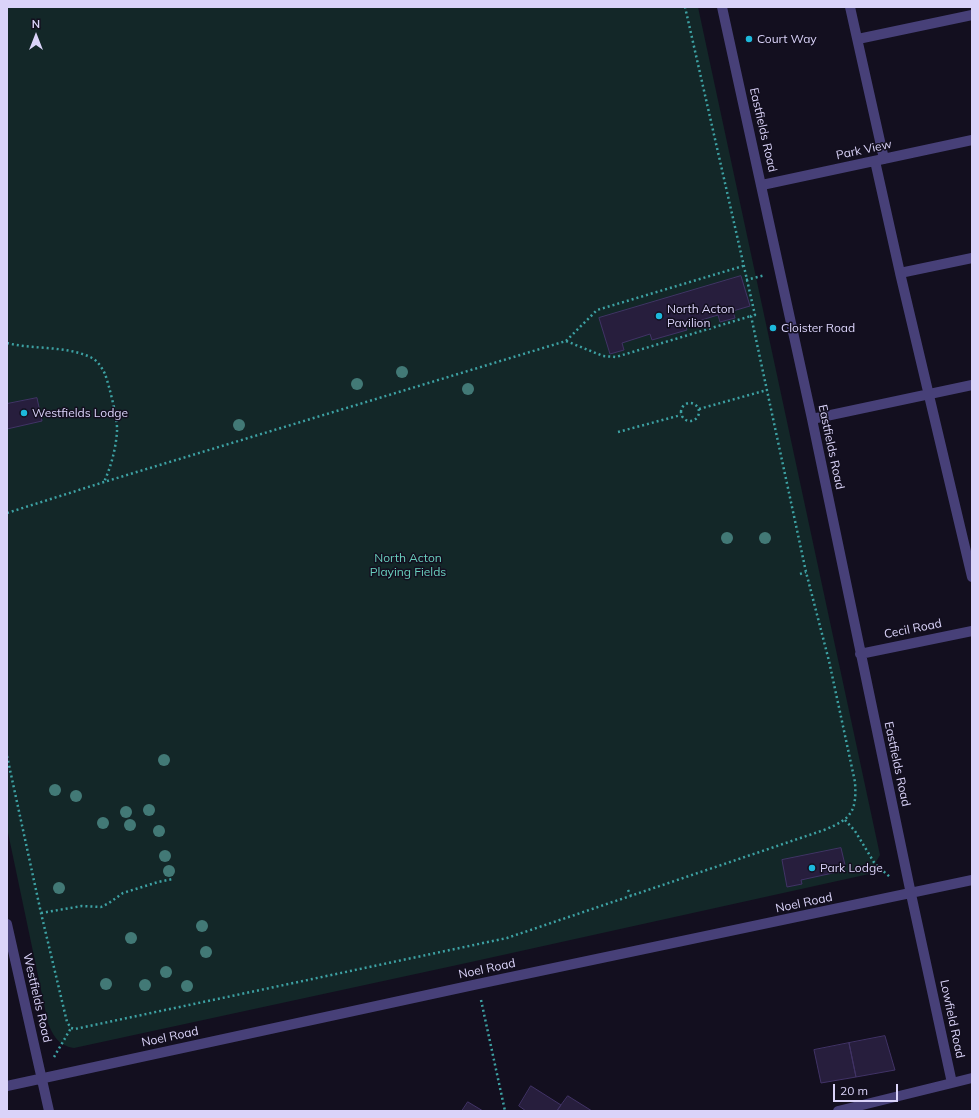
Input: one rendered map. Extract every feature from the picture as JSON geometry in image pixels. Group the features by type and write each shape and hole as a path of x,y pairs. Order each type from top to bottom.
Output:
{"street":[{"name":"Eastfields Road","path":"722,7 812,418 910,894"},
{"path":"850,7 858,39 900,273 972,577"},
{"path":"858,39 972,15"},
{"name":"Park View","path":"762,185 972,140"},
{"path":"900,273 972,258"},
{"path":"812,418 972,385"},
{"name":"Cecil Road","path":"860,654 972,631"},
{"name":"Noel Road","path":"7,1086 478,984 972,880"},
{"name":"Lowfield Road","path":"910,894 952,1083"},
{"name":"Westfields Road","path":"7,924 42,1078"},
{"path":"42,1078 49,1111"},
{"path":"838,1111 972,1078"}],"path":[{"path":"566,341 603,356 616,357 755,316 686,7"},
{"path":"7,513 566,341 597,310 744,266"},
{"path":"7,756 67,1022 71,1028 79,1030 507,938 824,830 845,820 854,805 856,794 854,777 829,661 806,572 752,316"},
{"path":"7,343 72,352 94,358 99,364 105,374 117,430 108,475 104,482"},
{"path":"699,409 767,390"},
{"path":"688,402 692,402 699,409 697,418 688,421 684,418 681,409 688,402"},
{"path":"618,432 682,414"},
{"path":"800,574 806,572"},
{"path":"848,778 854,777"},
{"path":"845,820 855,831 875,864 910,894"},
{"path":"42,913 82,906 102,907 123,893 173,879"},
{"path":"628,890 630,896"},
{"path":"478,984 505,1111"},
{"path":"42,1078 71,1028"}],"green space":[{"name":"North Acton Playing Fields","path":"7,7 698,7 880,855 869,874 74,1048 64,1045 57,1040 48,1023 7,828"}],"building":[{"name":"North Acton Pavilion","path":"741,276 750,306 733,311 735,318 720,322 718,315 685,325 687,330 652,340 650,334 622,343 624,350 610,354 599,318"},
{"name":"Westfields Lodge","path":"37,398 42,421 7,429 7,404"},
{"name":"Park Lodge","path":"841,848 845,865 841,866 842,871 801,880 802,884 787,887 782,860"},
{"path":"885,1036 895,1070 856,1077 849,1043"},
{"path":"849,1043 856,1077 821,1083 814,1050"},
{"path":"531,1086 561,1105 557,1111 526,1111 519,1106"},
{"path":"568,1096 592,1111 557,1111"},
{"path":"468,1102 483,1111 462,1111"}],"place":[{"name":"Court Way","path":"749,39"},
{"name":"North Acton Pavilion","path":"659,316"},
{"name":"Cloister Road","path":"773,328"},
{"name":"Westfields Lodge","path":"24,413"},
{"name":"Park Lodge","path":"812,868"}]}
